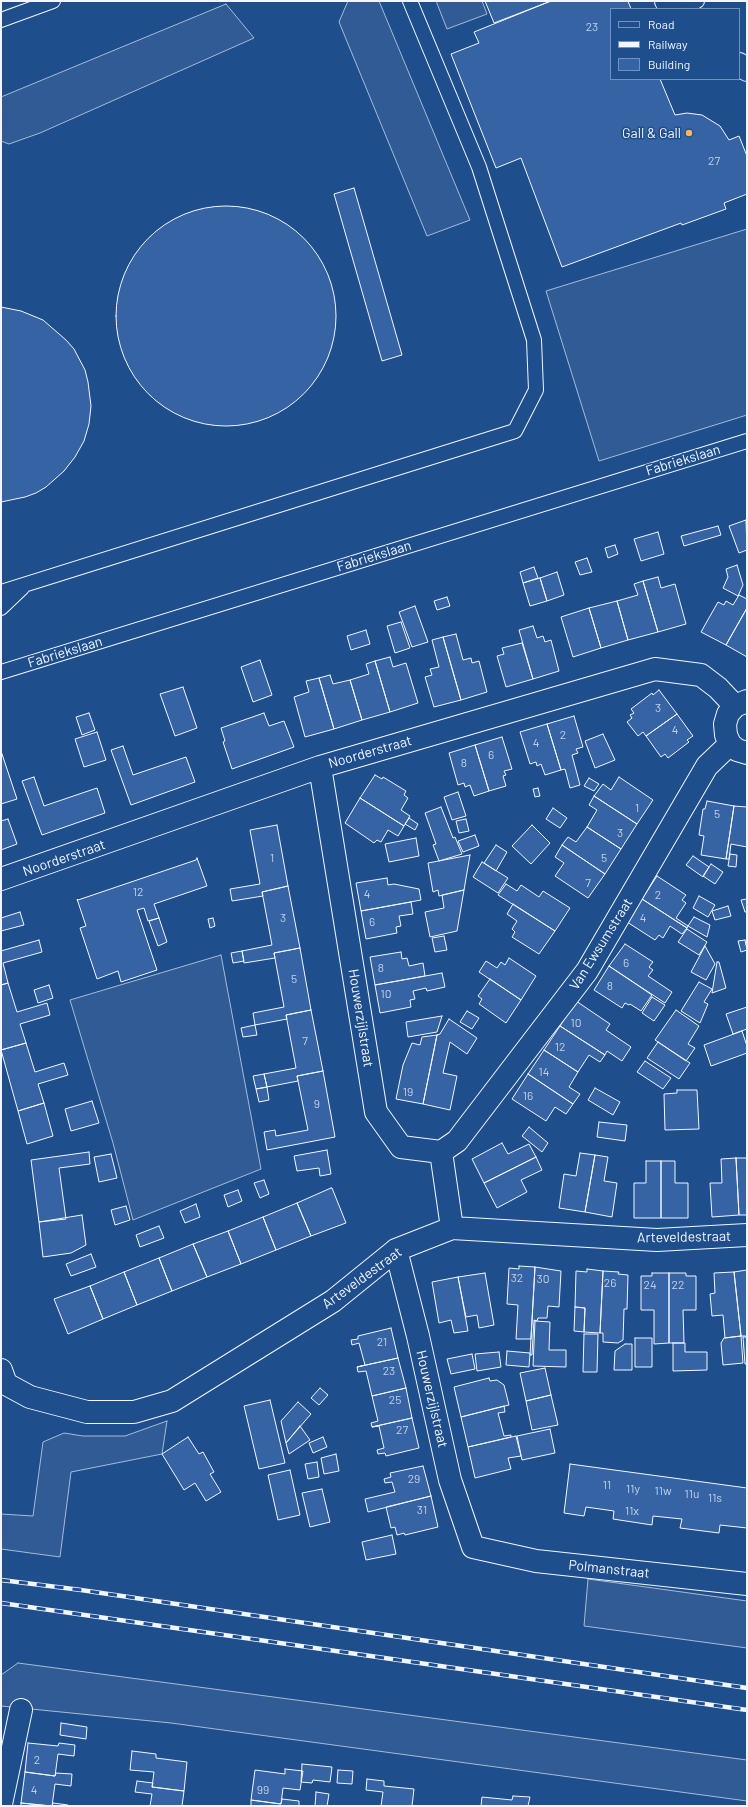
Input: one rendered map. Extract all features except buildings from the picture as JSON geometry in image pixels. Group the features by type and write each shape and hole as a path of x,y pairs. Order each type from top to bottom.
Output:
{"street":[{"name":"Noorderstraat","path":"1,879 320,767 655,669 701,674 741,704"},
{"path":"739,748 726,735 725,724 728,714 741,704"},
{"name":"Van Ewsumstraat","path":"441,1152 456,1140 587,971 707,766 739,748"},
{"name":"Houwerzijlstraat","path":"320,767 376,1112 402,1147 441,1152"},
{"path":"441,1152 452,1228"},
{"name":"Arteveldestraat","path":"4,1377 30,1397 87,1412 134,1412 172,1401 333,1301 396,1250 452,1228 657,1240 747,1236"},
{"name":"Houwerzijlstraat","path":"396,1250 418,1336 450,1480 473,1547"},
{"name":"Polmanstraat","path":"473,1547 536,1561 747,1584"},
{"path":"1,1804 21,1710"}],"lane":[{"path":"1,20 53,1"},
{"path":"1,592 515,431 536,390 534,340 479,167 410,1"},
{"path":"675,8 697,1"},
{"name":"Fabriekslaan","path":"1,672 747,441"},
{"path":"1,587 24,586"},
{"path":"1,600 24,586"},
{"path":"1,608 24,586"}],"shaded area":[{"path":"348,1 379,1 470,220 427,236 339,22"},
{"path":"436,1 482,1 487,14 447,29"},
{"path":"226,4 254,38 40,133 9,144 1,141 1,97"},
{"path":"747,229 747,415 599,461 546,291"},
{"path":"221,955 261,1169 133,1220 113,1143 70,1000"},
{"path":"167,1421 162,1454 71,1472 60,1557 1,1549 1,1514 33,1516 43,1442 64,1433 83,1436 125,1436"},
{"path":"588,1579 747,1601 747,1648 584,1626"},
{"path":"18,1663 747,1760 747,1801 171,1723 1,1706 1,1675"}],"railway":[{"path":"1,1580 81,1590 747,1688"},
{"path":"1,1603 747,1710"}],"place":[{"name":"Gall & Gall","path":"689,133"}]}
